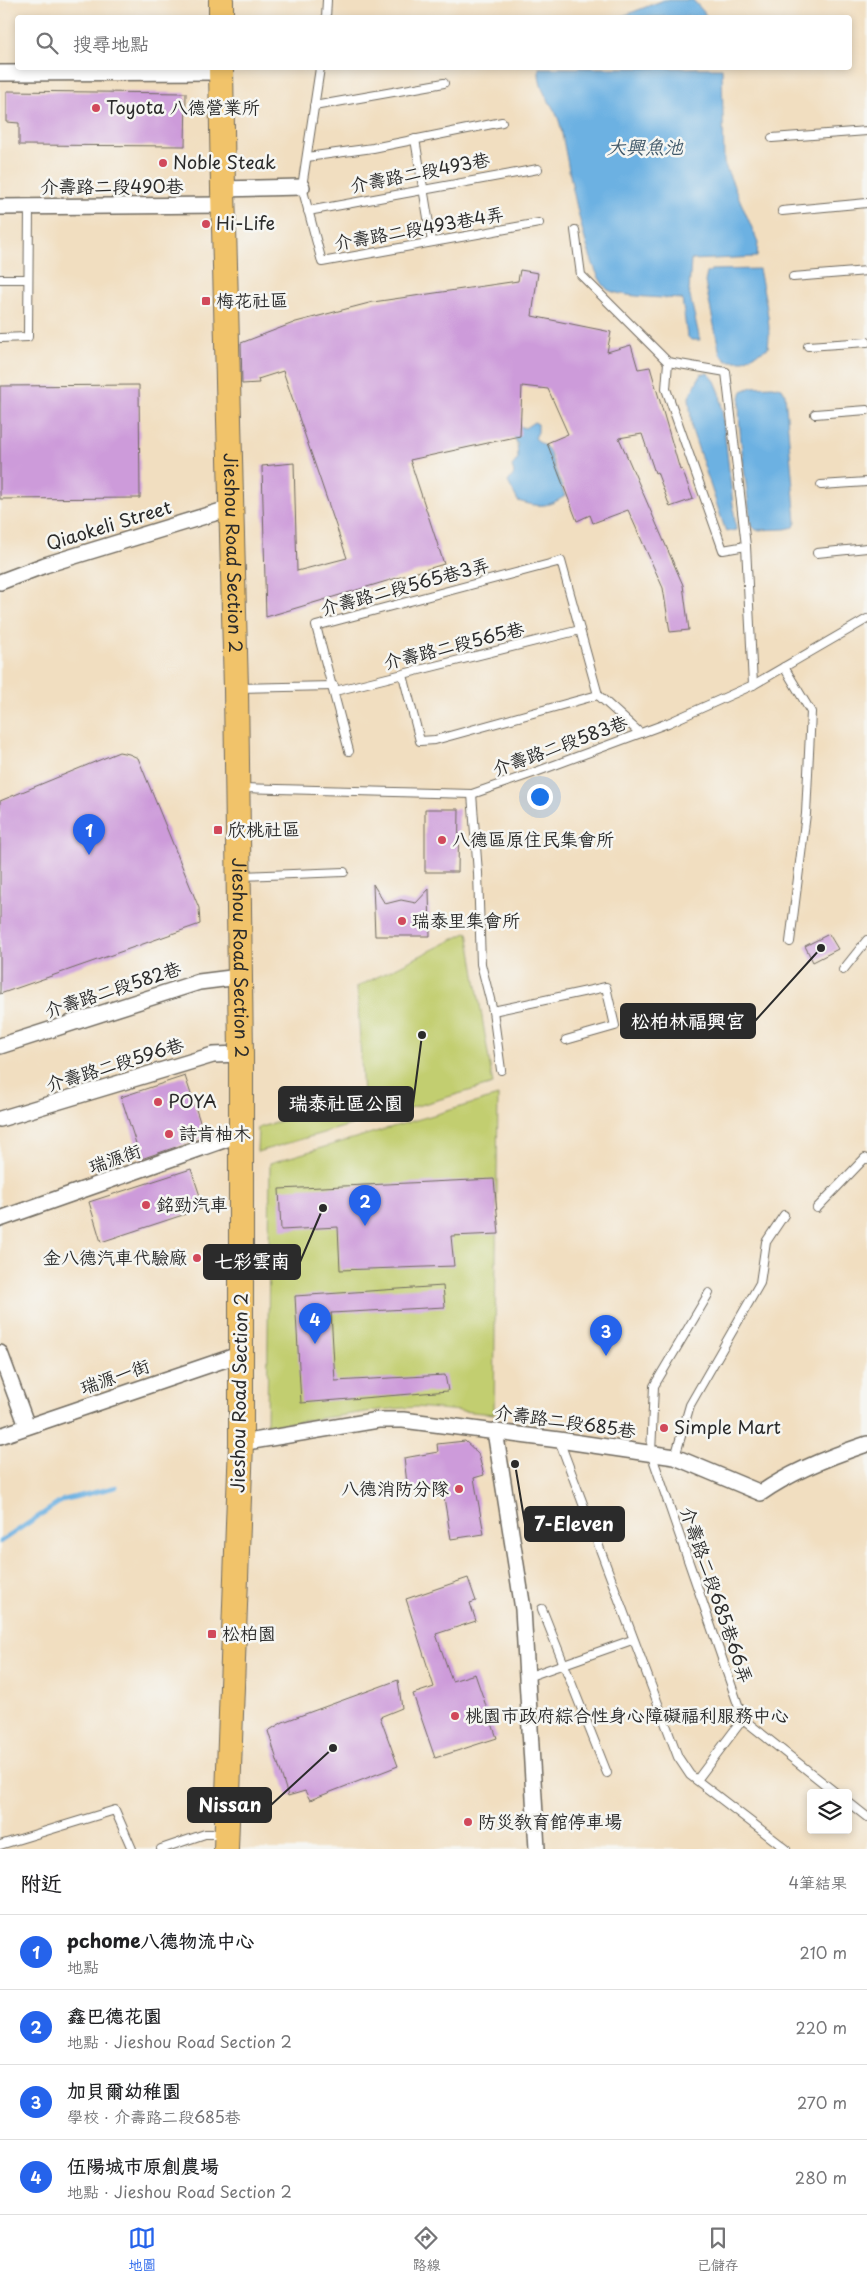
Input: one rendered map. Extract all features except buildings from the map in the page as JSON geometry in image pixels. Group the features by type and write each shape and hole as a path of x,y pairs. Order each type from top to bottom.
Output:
{"main road":[{"path":"221,0 221,15"},
{"name":"Jieshou Road Section 2","path":"222,70 223,197 236,688 241,1054 240,1443 226,1841"}],"street":[{"path":"0,73 222,70"},
{"path":"223,197 302,187"},
{"name":"介壽路二段490巷","path":"0,207 223,197"},
{"name":"Qiaokeli Street","path":"0,582 45,565 231,508"},
{"name":"介壽路二段582巷","path":"0,1046 199,982 240,977"},
{"name":"介壽路二段596巷","path":"0,1119 213,1055 241,1054"},
{"name":"瑞源街","path":"0,1219 241,1134"},
{"path":"0,1353 27,1426"},
{"name":"瑞源一街","path":"0,1436 241,1354"},
{"name":"介壽路二段685巷","path":"240,1443 378,1420 403,1420 495,1431 675,1457 761,1493 791,1476 841,1453 867,1444"},
{"path":"495,1431 521,1600 537,1849"}],"lane":[{"path":"326,15 327,0"},
{"path":"302,187 320,70"},
{"path":"314,106 444,83"},
{"path":"307,157 502,122"},
{"path":"772,138 867,131"},
{"path":"415,139 432,242"},
{"name":"介壽路二段493巷","path":"308,212 538,169"},
{"name":"介壽路二段493巷4弄","path":"302,187 322,262 539,223"},
{"path":"782,210 867,203"},
{"path":"0,338 28,337 29,206"},
{"path":"576,230 581,275 668,362 726,372 746,546 753,685"},
{"path":"793,277 867,271"},
{"path":"0,279 28,279"},
{"path":"808,346 867,342"},
{"path":"668,362 666,389 723,550 746,546"},
{"path":"815,414 867,410"},
{"path":"821,486 867,482"},
{"path":"817,553 867,548"},
{"name":"介壽路二段565巷3弄","path":"334,689 316,626 561,561 580,630"},
{"name":"介壽路二段583巷","path":"237,788 472,794 640,733 753,685 867,619"},
{"path":"580,630 598,695 640,733"},
{"name":"介壽路二段565巷","path":"236,688 334,689 403,675 580,630"},
{"path":"784,667 811,712 806,814 790,942"},
{"path":"403,675 420,741 435,740 598,695"},
{"path":"334,689 349,751"},
{"path":"472,794 478,873 481,964 493,1011 501,1070"},
{"path":"238,876 344,872"},
{"path":"843,970 867,940"},
{"path":"493,1011 606,987 615,1026 566,1040"},
{"path":"817,1208 865,1158 867,1159"},
{"path":"675,1457 690,1405 760,1283 766,1242 784,1214"},
{"path":"651,1453 654,1386 709,1293"},
{"path":"558,1440 632,1640 678,1757 690,1775 786,1849"},
{"name":"介壽路二段685巷66弄","path":"651,1453 744,1719"},
{"path":"542,1609 607,1773"},
{"path":"527,1676 564,1665 632,1640"},
{"path":"696,1780 744,1719 831,1789"},
{"path":"852,1805 867,1817"},
{"path":"0,1845 115,1810 132,1849"},
{"path":"161,1849 205,1834 226,1841"}],"green space":[{"path":"468,932 493,1084 257,1152 258,1128 363,1096 357,987"},
{"path":"498,1096 494,1414 416,1407 380,1410 267,1426 270,1163"}],"water":[{"path":"664,0 693,0 706,15 625,15"},
{"name":"大興魚池","path":"539,70 722,70 724,163 758,242 757,257 691,260 689,292 700,340 691,340 687,336 682,299 642,297 612,292 607,289 599,278 584,237 560,124 544,92 539,77"},
{"path":"759,269 768,318 768,348 742,361 727,361 720,354 705,282 707,273 712,270"},
{"path":"708,373 715,381 720,393 736,530 726,532 692,430 689,397 701,374"},
{"path":"772,386 782,388 785,394 796,522 794,527 785,529 756,530 751,525 742,455 739,416 740,401 742,391 752,387"},
{"path":"534,422 538,424 538,432 535,438 548,449 565,496 553,503 542,505 518,501 508,482 514,474 512,466 518,459 517,443 514,437 519,426 525,428"}],"waterway":[{"path":"0,1542 63,1500 116,1487"}],"place":[{"name":"Toyota 八德營業所","path":"96,108"},
{"name":"Noble Steak","path":"163,163"},
{"name":"Hi-Life","path":"206,224"},
{"name":"梅花社區","path":"206,301"},
{"name":"欣桃社區","path":"218,830"},
{"name":"八德區原住民集會所","path":"442,840"},
{"name":"pchome八德物流中心","path":"89,855"},
{"name":"瑞泰里集會所","path":"402,921"},
{"name":"松柏林福興宮","path":"821,948"},
{"name":"瑞泰社區公園","path":"422,1035"},
{"name":"POYA","path":"158,1102"},
{"name":"詩肯柚木","path":"169,1134"},
{"name":"銘勁汽車","path":"146,1205"},
{"name":"七彩雲南","path":"323,1208"},
{"name":"鑫巴德花園","path":"365,1226"},
{"name":"金八德汽車代驗廠","path":"197,1258"},
{"name":"伍陽城市原創農場","path":"315,1344"},
{"name":"加貝爾幼稚園","path":"606,1356"},
{"name":"Simple Mart","path":"664,1428"},
{"name":"7-Eleven","path":"515,1464"},
{"name":"八德消防分隊","path":"459,1489"},
{"name":"松柏園","path":"212,1634"},
{"name":"桃園市政府綜合性身心障礙福利服務中心","path":"455,1716"},
{"name":"Nissan","path":"333,1748"},
{"name":"防災教育館停車場","path":"468,1822"}]}
